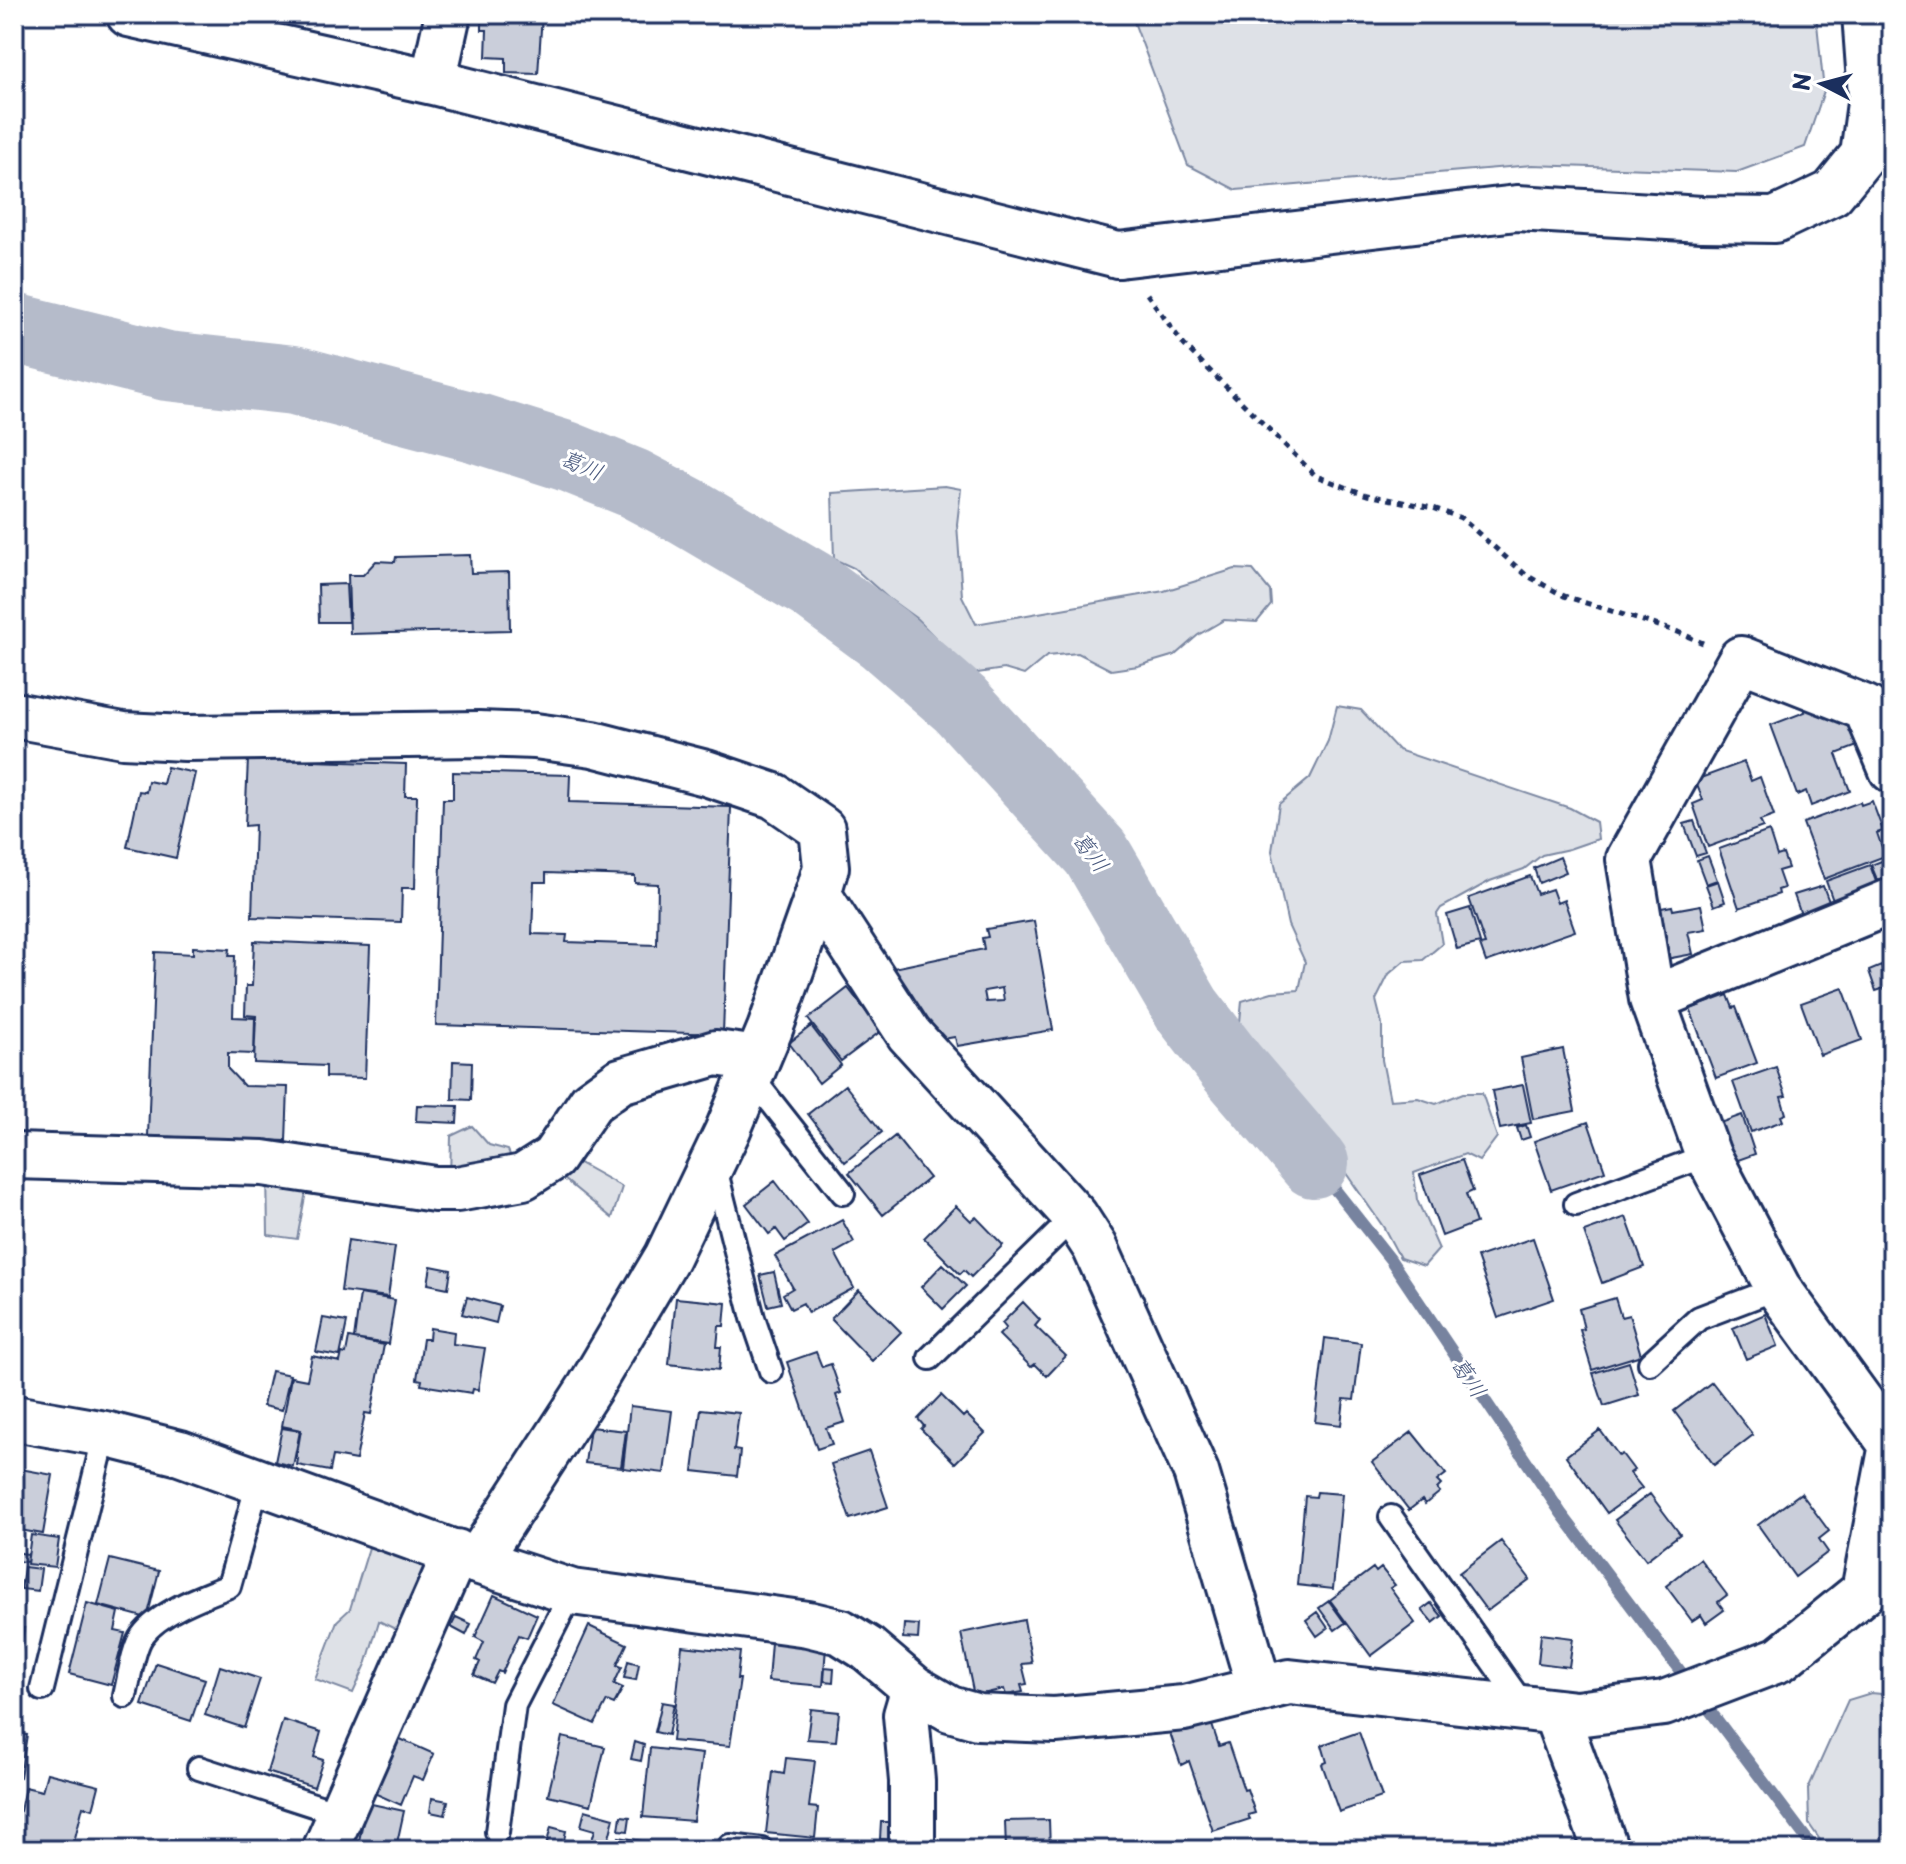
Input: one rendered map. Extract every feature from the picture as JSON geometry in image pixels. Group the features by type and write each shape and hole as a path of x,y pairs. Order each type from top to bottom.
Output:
{"street":[{"path":"129,14 433,82 1118,255 1517,208 1775,220 1832,193 1863,155 1871,96 1865,14"},
{"path":"433,82 448,14"},
{"path":"14,1418 105,1434 180,1453 572,1592 808,1624 841,1632 868,1649 914,1688 950,1709 978,1717 1042,1720 1184,1708 1289,1682 1576,1714 1664,1703 1780,1659 1864,1591 1892,1445 1778,1288 1708,1155 1652,999 1629,859 1741,659 1866,708 1892,770"},
{"path":"14,715 108,733 154,737 479,734 535,736 593,744 669,762 774,796 822,829 826,867 818,894 754,1067 667,1257 598,1374 466,1556 333,1832"},
{"path":"818,894 909,1034 1075,1216 1095,1247 1196,1472 1260,1689"},
{"path":"1652,999 1892,901"},
{"path":"14,1156 263,1163 435,1189 457,1189 523,1177 553,1158 591,1102 620,1081 716,1053 754,1067"},
{"path":"912,1850 912,1781 906,1715 914,1688"},
{"path":"1542,1712 1606,1850"}],"lane":[{"path":"754,1067 843,1193"},
{"path":"1576,1204 1708,1155"},
{"path":"713,1161 753,1318 771,1371"},
{"path":"930,1358 1075,1216"},
{"path":"1650,1363 1699,1318 1778,1288"},
{"path":"42,1689 105,1434"},
{"path":"125,1696 140,1637 153,1624 196,1599 229,1586 258,1483"},
{"path":"1391,1517 1542,1712"},
{"path":"497,1832 514,1705 572,1592"},
{"path":"199,1768 333,1832"},
{"path":"730,1846 762,1850"}],"path":[{"path":"1118,255 1184,345 1316,476 1367,495 1433,508 1461,518 1526,575 1564,596 1678,632 1741,659"}],"shaded area":[{"path":"1131,14 1816,14 1824,91 1805,147 1737,172 1532,165 1236,190 1188,165"},
{"path":"945,486 961,489 957,524 962,596 976,624 1164,591 1235,569 1253,570 1270,591 1271,605 1257,622 1224,620 1198,635 1175,655 1138,666 1111,670 1078,653 1047,656 1024,675 1004,669 971,674 917,619 854,568 834,559 832,493"},
{"path":"1337,706 1361,710 1398,750 1570,808 1596,822 1598,839 1542,855 1524,869 1490,881 1441,908 1437,914 1442,944 1423,960 1404,961 1389,974 1376,1000 1382,1024 1382,1060 1390,1100 1418,1098 1436,1104 1463,1093 1482,1093 1497,1137 1479,1161 1465,1154 1414,1173 1417,1200 1439,1249 1424,1266 1400,1258 1384,1228 1316,1133 1299,1098 1252,1053 1240,1022 1242,1001 1272,992 1299,990 1305,962 1288,925 1272,851 1279,804 1310,778 1328,741"},
{"path":"472,1126 489,1145 508,1150 512,1159 450,1181 451,1136"},
{"path":"565,1155 622,1187 612,1218 553,1170"},
{"path":"267,1170 309,1176 297,1239 268,1235"},
{"path":"371,1541 435,1566 405,1634 379,1621 367,1662 353,1693 315,1679 337,1621 350,1609"},
{"path":"1871,1693 1892,1695 1892,1850 1827,1850 1809,1824 1808,1789 1848,1700"}],"building":[{"path":"482,14 542,14 538,74 506,73 506,58 486,57 487,30 482,30"},
{"path":"470,555 471,573 509,572 510,630 350,634 348,575 363,575 376,561 395,562 396,557"},
{"path":"346,584 348,622 319,622 318,585"},
{"path":"1831,697 1868,742 1836,754 1850,791 1811,806 1806,791 1797,795 1771,725 1805,712 1803,707"},
{"path":"248,759 406,764 405,796 417,796 415,888 402,888 401,922 252,917 255,825 245,826"},
{"path":"1744,762 1751,781 1760,777 1774,816 1760,821 1763,827 1708,847 1693,804 1703,800 1695,780"},
{"path":"167,767 195,773 176,858 127,847 139,791 146,792 148,781 163,784"},
{"path":"453,772 570,775 569,802 731,807 723,1034 436,1025 443,799 453,799","holes":["546,873 635,876 635,883 658,884 657,945 566,942 567,935 532,934 534,882 546,882"]},
{"path":"1872,801 1883,831 1877,833 1885,856 1824,879 1803,823 1860,802 1861,805"},
{"path":"1694,821 1706,853 1696,856 1684,824"},
{"path":"1769,831 1777,856 1783,854 1788,868 1778,871 1784,888 1778,890 1779,894 1739,908 1719,849"},
{"path":"1708,856 1717,880 1706,884 1697,860"},
{"path":"1560,857 1566,872 1539,883 1534,868"},
{"path":"1892,857 1892,891 1883,894 1871,865"},
{"path":"1870,865 1880,893 1836,909 1826,881"},
{"path":"1530,876 1537,894 1552,889 1557,903 1564,900 1575,931 1486,962 1480,945 1485,944 1469,898"},
{"path":"1718,881 1725,902 1714,906 1706,885"},
{"path":"1823,886 1833,912 1804,923 1794,895"},
{"path":"1701,905 1706,929 1688,932 1693,954 1666,959 1656,909 1672,906 1673,910"},
{"path":"1470,908 1480,943 1457,949 1447,915"},
{"path":"1034,921 1053,1030 957,1046 955,1037 932,1041 894,968 984,949 982,938 988,937 986,929","holes":["1002,988 1004,1001 986,1002 984,991"]},
{"path":"254,941 370,946 365,1078 326,1077 326,1066 254,1063 256,1016 245,1015 246,986 252,986"},
{"path":"193,947 230,949 229,956 235,956 233,1017 255,1018 254,1054 228,1053 228,1069 244,1086 288,1087 286,1141 148,1136 155,952 193,954"},
{"path":"1881,966 1888,987 1876,991 1869,971"},
{"path":"848,988 881,1031 841,1061 808,1019"},
{"path":"1843,988 1862,1040 1820,1055 1801,1003"},
{"path":"1728,995 1733,1008 1736,1007 1757,1063 1716,1078 1690,1009"},
{"path":"811,1026 841,1065 819,1083 789,1043"},
{"path":"1563,1049 1575,1111 1533,1119 1521,1058"},
{"path":"453,1061 472,1062 471,1100 452,1099"},
{"path":"1776,1067 1786,1096 1781,1097 1786,1114 1781,1116 1783,1121 1751,1132 1733,1082"},
{"path":"845,1085 882,1132 845,1162 808,1114"},
{"path":"1523,1085 1531,1123 1500,1129 1492,1091"},
{"path":"417,1105 458,1106 457,1123 416,1121"},
{"path":"1742,1115 1755,1154 1727,1164 1714,1125"},
{"path":"1588,1122 1605,1171 1551,1190 1534,1141"},
{"path":"1526,1125 1530,1137 1521,1140 1517,1128"},
{"path":"895,1136 929,1178 883,1215 849,1173"},
{"path":"1462,1160 1473,1191 1466,1194 1476,1223 1442,1236 1420,1175"},
{"path":"775,1181 808,1224 785,1241 776,1229 769,1234 746,1204"},
{"path":"956,1206 971,1221 976,1217 1003,1245 971,1277 964,1270 960,1274 924,1238"},
{"path":"1626,1217 1644,1267 1602,1283 1584,1232"},
{"path":"842,1220 854,1242 835,1253 854,1288 808,1313 803,1303 791,1309 783,1294 793,1288 775,1256"},
{"path":"1533,1238 1554,1299 1498,1318 1477,1257"},
{"path":"348,1240 395,1247 388,1297 341,1291"},
{"path":"943,1264 966,1286 943,1309 921,1287"},
{"path":"431,1266 451,1270 448,1288 428,1284"},
{"path":"774,1272 781,1303 768,1306 760,1275"},
{"path":"859,1290 901,1332 872,1361 831,1319"},
{"path":"360,1294 395,1300 388,1344 354,1339"},
{"path":"467,1297 500,1306 496,1323 462,1314"},
{"path":"676,1298 726,1303 724,1326 719,1326 719,1370 669,1364"},
{"path":"1615,1298 1621,1317 1629,1315 1641,1355 1592,1370 1580,1330 1584,1329 1579,1309"},
{"path":"1023,1302 1040,1320 1035,1326 1066,1356 1047,1376 1035,1364 1031,1367 999,1335 1006,1328 1002,1323"},
{"path":"1765,1314 1778,1346 1746,1359 1733,1328"},
{"path":"323,1318 347,1322 340,1356 316,1352"},
{"path":"430,1328 454,1332 453,1344 485,1348 478,1390 473,1389 472,1393 421,1385 422,1380 417,1379 423,1339 429,1339"},
{"path":"349,1338 384,1345 371,1414 365,1413 356,1460 333,1456 330,1471 297,1465 301,1430 282,1426 291,1377 307,1380 312,1356 340,1362 342,1353 346,1354"},
{"path":"1325,1338 1361,1343 1354,1400 1344,1399 1341,1425 1315,1422"},
{"path":"816,1352 822,1367 831,1364 841,1393 836,1395 845,1422 826,1428 832,1444 817,1449 787,1362"},
{"path":"1629,1362 1639,1395 1604,1406 1593,1373"},
{"path":"271,1371 290,1375 282,1410 263,1406"},
{"path":"1712,1382 1753,1435 1714,1465 1674,1411"},
{"path":"941,1395 985,1433 955,1463 921,1429 924,1426 918,1419"},
{"path":"630,1406 672,1411 664,1473 623,1468"},
{"path":"701,1409 739,1413 734,1450 740,1451 737,1476 693,1471"},
{"path":"590,1427 626,1431 621,1467 585,1463"},
{"path":"282,1428 300,1431 293,1466 275,1462"},
{"path":"1600,1430 1634,1470 1630,1473 1642,1488 1607,1513 1566,1456"},
{"path":"1412,1432 1446,1474 1437,1481 1441,1485 1437,1489 1440,1492 1425,1504 1422,1500 1409,1510 1372,1462"},
{"path":"869,1451 888,1507 850,1519 831,1464"},
{"path":"15,1468 53,1475 43,1534 14,1529"},
{"path":"1317,1492 1342,1494 1333,1589 1297,1585 1305,1496 1316,1497"},
{"path":"1801,1493 1829,1531 1819,1539 1828,1552 1795,1577 1758,1525"},
{"path":"1650,1494 1680,1534 1646,1560 1615,1520"},
{"path":"31,1535 59,1539 55,1567 27,1564"},
{"path":"1501,1541 1530,1579 1487,1611 1459,1573"},
{"path":"14,1552 28,1554 27,1562 14,1561"},
{"path":"110,1559 159,1571 147,1618 98,1605"},
{"path":"1700,1559 1727,1595 1718,1602 1724,1610 1706,1623 1701,1615 1692,1621 1666,1586"},
{"path":"24,1567 41,1569 38,1591 21,1589"},
{"path":"1373,1568 1376,1572 1381,1568 1395,1585 1390,1588 1415,1623 1371,1656 1330,1600"},
{"path":"1892,1581 1892,1604 1876,1595 1880,1582"},
{"path":"494,1595 537,1615 527,1638 519,1635 502,1673 498,1671 492,1683 474,1675 480,1662 476,1660 484,1642 475,1637"},
{"path":"1329,1601 1345,1623 1335,1630 1319,1608"},
{"path":"87,1603 119,1612 115,1631 125,1633 111,1685 69,1674"},
{"path":"1431,1603 1442,1616 1433,1623 1422,1610"},
{"path":"1317,1612 1328,1628 1317,1636 1306,1620"},
{"path":"456,1617 471,1624 466,1635 451,1627"},
{"path":"1024,1620 1032,1663 1022,1664 1027,1684 1021,1685 1023,1692 1006,1695 1004,1689 974,1696 961,1633"},
{"path":"904,1624 919,1625 918,1639 903,1638"},
{"path":"589,1626 627,1644 617,1665 622,1667 614,1684 623,1688 614,1704 607,1701 595,1724 553,1705"},
{"path":"14,1627 24,1628 15,1684 14,1684"},
{"path":"1541,1634 1573,1638 1569,1667 1538,1663"},
{"path":"771,1642 826,1647 823,1686 768,1681"},
{"path":"682,1646 740,1652 737,1679 740,1679 730,1746 672,1741"},
{"path":"628,1661 639,1664 636,1680 624,1678"},
{"path":"156,1663 205,1679 191,1721 142,1705"},
{"path":"220,1666 260,1679 244,1728 205,1715"},
{"path":"825,1667 834,1668 833,1682 824,1681"},
{"path":"662,1702 674,1704 668,1735 655,1732"},
{"path":"811,1709 839,1712 836,1741 807,1739"},
{"path":"1209,1716 1219,1746 1228,1743 1255,1813 1248,1815 1250,1819 1213,1831 1189,1761 1181,1765 1169,1730"},
{"path":"283,1720 321,1732 314,1757 323,1760 314,1787 267,1772"},
{"path":"1359,1732 1382,1797 1339,1812 1322,1764 1327,1762 1322,1745"},
{"path":"14,1734 27,1735 20,1777 14,1776"},
{"path":"389,1734 434,1754 423,1780 413,1776 401,1805 365,1789"},
{"path":"562,1737 605,1747 591,1805 548,1795"},
{"path":"635,1742 644,1745 641,1761 631,1759"},
{"path":"650,1748 702,1754 693,1821 643,1817"},
{"path":"786,1758 815,1761 809,1807 818,1808 815,1838 766,1833 773,1772 784,1774"},
{"path":"47,1773 99,1786 93,1809 83,1806 72,1850 35,1850 14,1845 14,1823 25,1787 42,1791"},
{"path":"432,1798 448,1801 445,1815 430,1812"},
{"path":"367,1803 404,1811 397,1843 417,1850 357,1850"},
{"path":"585,1810 614,1818 606,1850 596,1850 590,1846 595,1830 581,1826"},
{"path":"621,1816 630,1817 628,1831 619,1830"},
{"path":"1049,1820 1050,1850 1006,1850 1005,1821"},
{"path":"881,1822 893,1822 892,1840 880,1839"},
{"path":"551,1827 566,1831 564,1840 585,1846 584,1850 545,1850"},
{"path":"619,1837 683,1848 616,1850"}],"waterway":[{"name":"葛川","path":"14,328 167,366 294,380 477,428 566,456 633,483 812,585 884,638 960,704 1096,853 1187,1009 1314,1163"},
{"name":"葛川","path":"1314,1163 1390,1259 1561,1513 1815,1850"}]}
